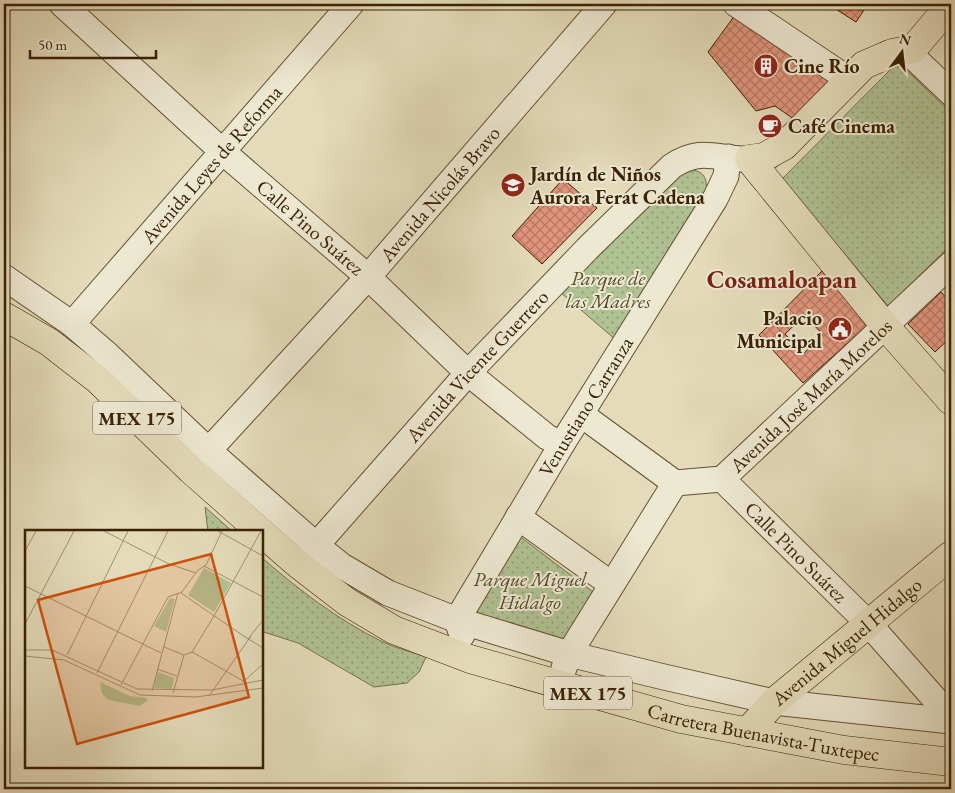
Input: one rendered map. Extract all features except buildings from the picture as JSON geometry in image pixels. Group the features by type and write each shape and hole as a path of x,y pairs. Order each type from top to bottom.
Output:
{"main road":[{"path":"756,155 856,72 905,52 951,4"},
{"name":"Carretera Buenavista-Tuxtepec","path":"4,316 49,342 200,460 259,530"},
{"name":"Carretera Buenavista-Tuxtepec","path":"262,533 299,566 347,602 394,630 470,659 681,719 844,750 951,762"},
{"name":"Avenida Miguel Hidalgo","path":"747,732 774,702 951,555"}],"street":[{"name":"Calle Pino Suárez","path":"62,4 223,152 368,277 468,373 547,437 562,444"},
{"name":"Avenida Leyes de Reforma","path":"72,324 351,4"},
{"name":"Avenida Nicolás Bravo","path":"200,460 368,277 604,4"},
{"path":"736,4 856,72"},
{"path":"905,52 951,94"},
{"name":"Avenida Vicente Guerrero","path":"299,566 468,373 615,221 672,166 688,157 703,154 756,155"},
{"path":"756,155 886,327 951,401"},
{"name":"Venustiano Carranza","path":"457,620 562,444 582,415 715,199 726,176 756,155"},
{"name":"Avenida José María Morelos","path":"675,483 722,479 951,264"},
{"path":"4,277 72,324 108,355 200,460 342,566 388,593 457,620 569,654 774,702 949,710"},
{"path":"558,685 569,654 675,483 582,415"},
{"name":"Calle Pino Suárez","path":"722,479 868,623 949,710"},
{"path":"518,517 611,584"},
{"path":"457,620 470,659"}],"green space":[{"path":"898,62 951,113 951,245 888,306 782,179"},
{"name":"Parque de las Madres","path":"689,170 694,170 704,176 706,193 616,340 560,292 682,174"},
{"path":"205,507 231,530 208,530"},
{"name":"Parque Miguel Hidalgo","path":"518,535 593,592 566,641 473,612"},
{"path":"262,558 304,593 350,624 383,642 426,657 419,672 407,683 374,687 298,643 262,631"}],"place":[{"name":"Cine Río","path":"766,66"},
{"name":"Café Cinema","path":"770,126"},
{"name":"Jardín de Niños Aurora Ferat Cadena","path":"513,185"},
{"name":"Palacio Municipal","path":"840,329"}],"district":[{"name":"Cosamaloapan","path":"782,279"}]}
